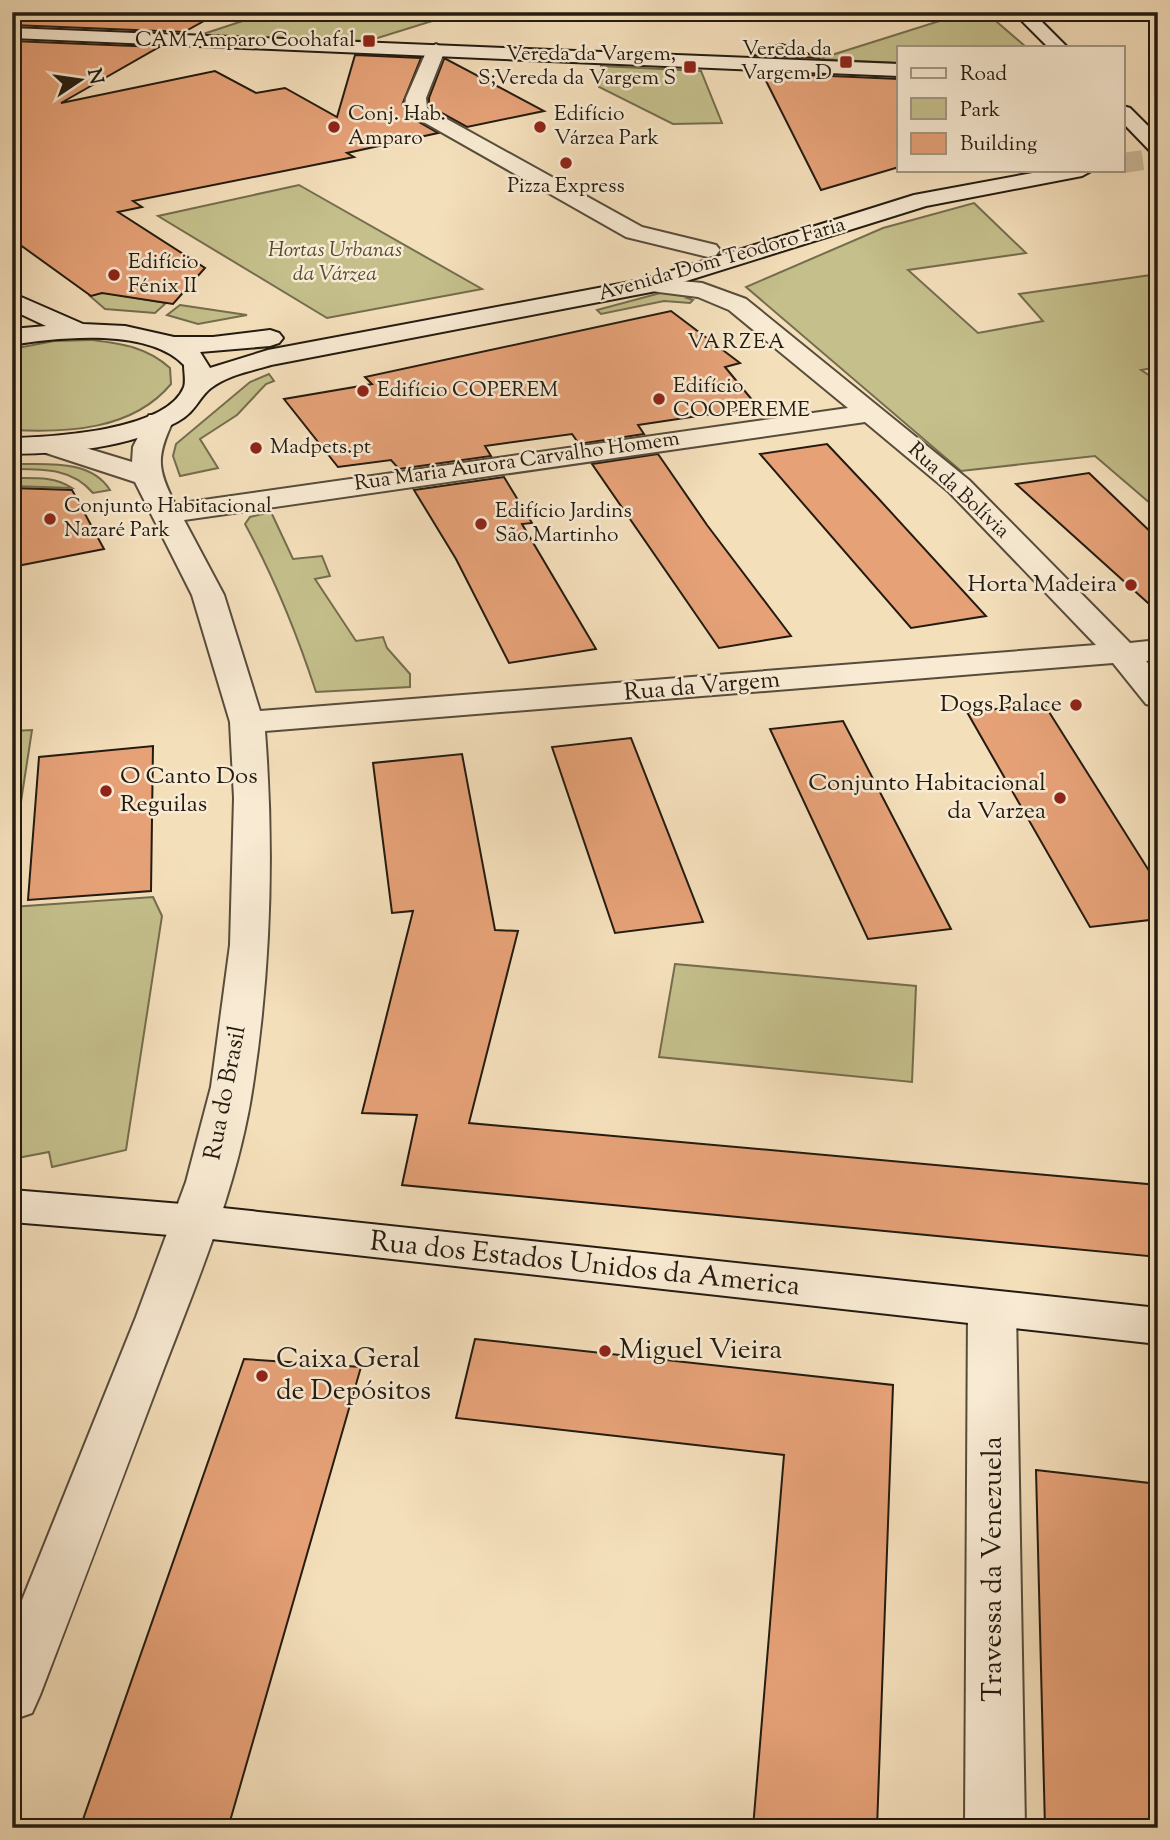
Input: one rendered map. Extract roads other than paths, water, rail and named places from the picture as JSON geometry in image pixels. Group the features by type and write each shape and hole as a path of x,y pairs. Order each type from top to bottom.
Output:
{"street":[{"path":"1022,12 1057,46"},
{"path":"12,33 897,70"},
{"path":"436,50 416,99 415,105 420,112 634,232 715,257"},
{"path":"1124,113 1158,148"},
{"name":"Avenida Dom Teodoro Faria","path":"199,384 226,370 268,358 651,285 715,257 894,189 977,172"},
{"name":"Avenida Dom Teodoro Faria","path":"169,344 253,341 715,257 922,200 1071,172"},
{"path":"634,232 646,250 646,258"},
{"name":"Rua da Bolívia","path":"715,257 739,304"},
{"name":"Rua da Bolívia","path":"651,285 701,289 739,304 960,486 1122,653 1158,697"},
{"path":"12,300 50,319 85,329 135,334 169,344 187,354 198,367 199,384 194,395 180,408 159,421 111,437 53,446 12,446"},
{"path":"12,337 85,329"},
{"name":"Rua Maria Aurora Carvalho Homem","path":"166,513 869,412"},
{"path":"53,446 146,476 147,447 159,421"},
{"name":"Rua do Brasil","path":"12,1695 160,1317 208,1182 232,1087 250,945 252,798 247,722 208,595 146,476"},
{"name":"Rua da Vargem","path":"247,722 1158,650"},
{"name":"Rua dos Estados Unidos da America","path":"12,1206 194,1221 1158,1326"},
{"name":"Travessa da Venezuela","path":"992,1309 995,1828"}],"tunnel":[{"path":"1124,163 1158,158"}],"place":[{"name":"CAM Amparo Coohafal","path":"369,41"},
{"name":"Vereda da Vargem D","path":"846,62"},
{"name":"Vereda da Vargem, S;Vereda da Vargem S","path":"690,67"},
{"name":"Conj. Hab. Amparo","path":"334,127"},
{"name":"Edifício Várzea Park","path":"540,127"},
{"name":"Pizza Express","path":"566,163"},
{"name":"Edifício Fénix II","path":"114,275"},
{"name":"Edifício COPEREM","path":"363,391"},
{"name":"Edifício COOPEREME","path":"659,399"},
{"name":"Madpets.pt","path":"256,448"},
{"name":"Conjunto Habitacional Nazaré Park","path":"50,519"},
{"name":"Edifício Jardins São Martinho","path":"481,524"},
{"name":"Horta Madeira","path":"1131,585"},
{"name":"Dogs Palace","path":"1076,705"},
{"name":"O Canto Dos Reguilas","path":"106,791"},
{"name":"Conjunto Habitacional da Varzea","path":"1060,798"},
{"name":"Miguel Vieira","path":"605,1351"},
{"name":"Caixa Geral de Depósitos","path":"262,1376"}],"district":[{"name":"VARZEA","path":"737,343"}],"park label":[{"name":"Hortas Urbanas da Várzea","path":"335,263"}]}
